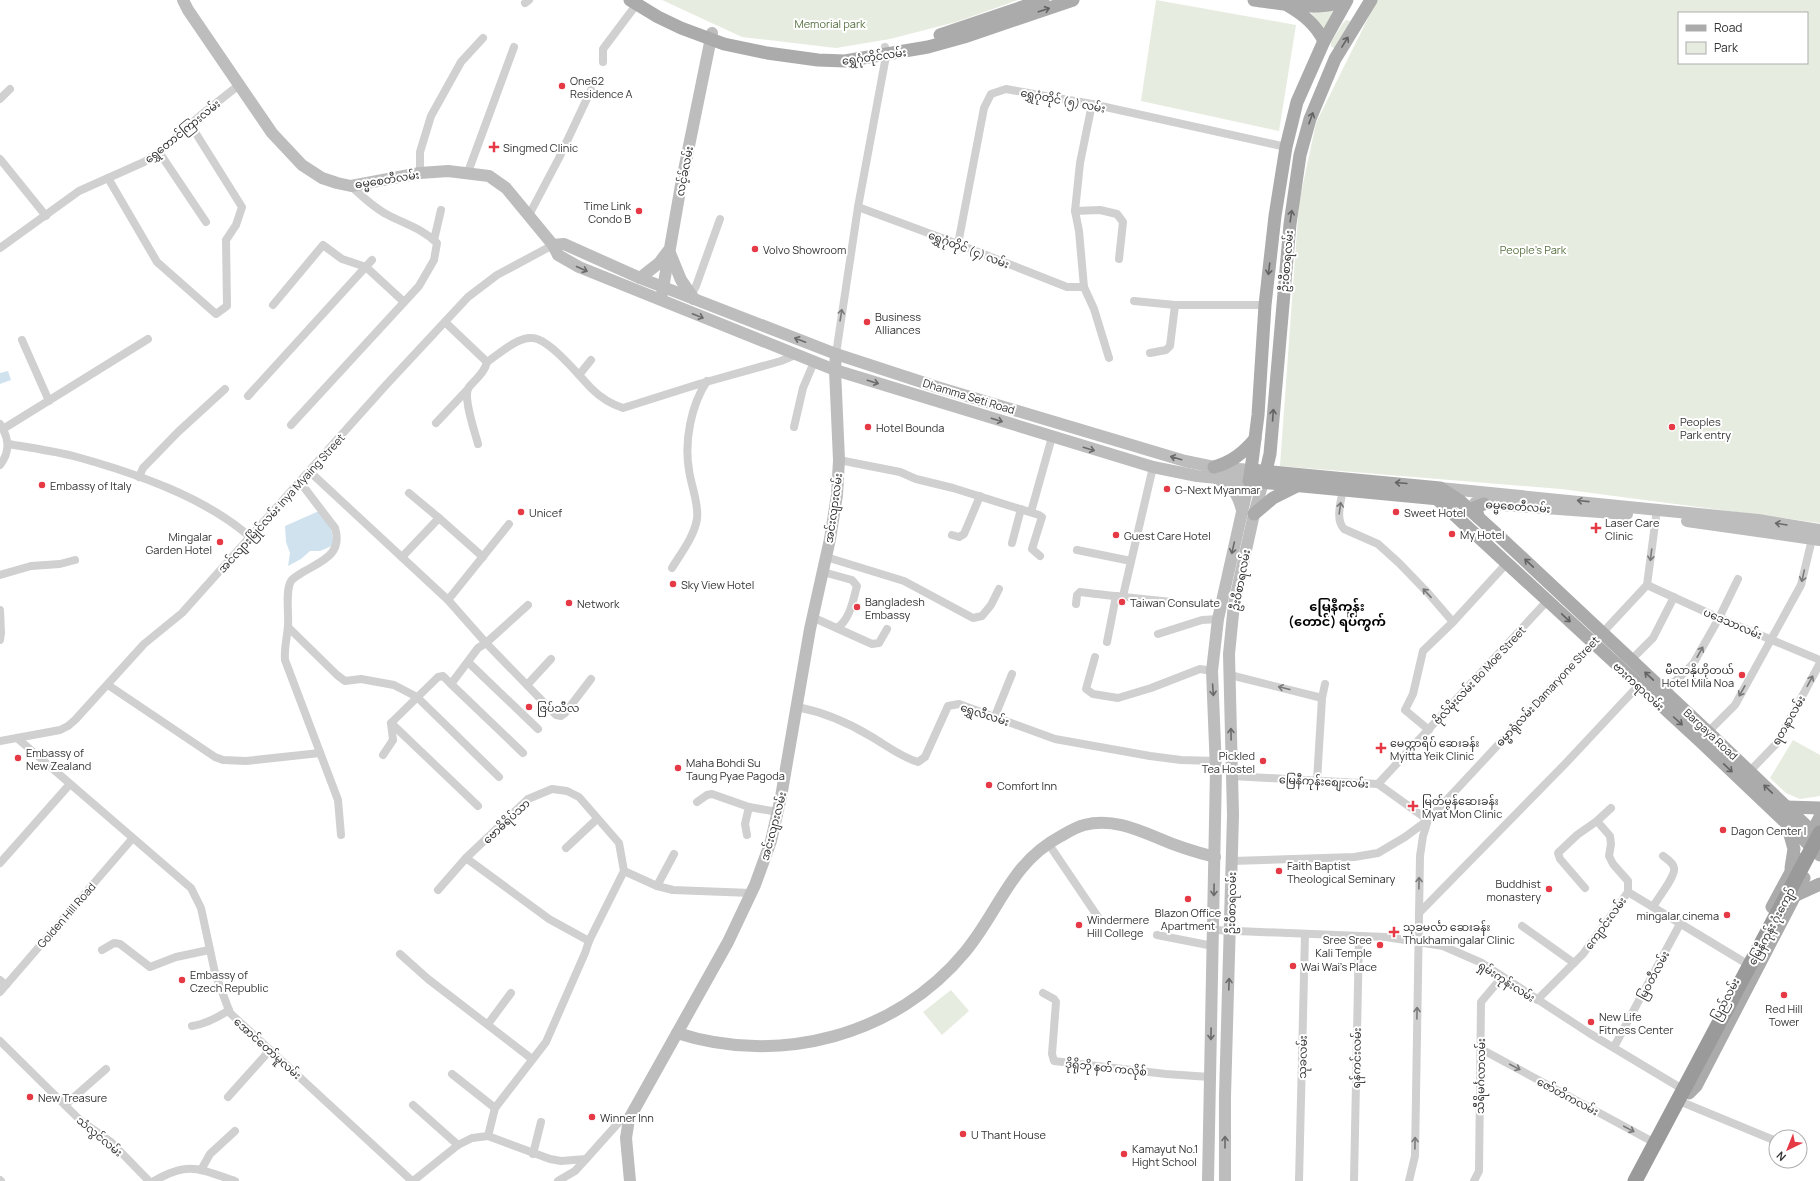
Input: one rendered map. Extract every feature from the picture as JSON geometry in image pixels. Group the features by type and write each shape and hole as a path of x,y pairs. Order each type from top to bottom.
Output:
{"highway":[{"name":"မြေနီကုန်း ဂုံးကျော်","path":"1686,1092 1815,837"},
{"name":"ပြည်လမ်း","path":"1635,1181 1655,1143 1686,1092"},
{"name":"ပြည်လမ်း","path":"1643,1181 1686,1092"}],"main road":[{"name":"ဓမ္မစေတီလမ်း","path":"183,0 188,10 272,133 302,165 322,178 337,184 351,186 420,173 448,171 468,172 489,176 506,188 553,245 558,255 578,268 662,302"},
{"name":"ရွှေဂုံတိုင်လမ်း","path":"638,1 675,25 712,37 744,50 818,60 845,61 931,38 1043,0"},
{"name":"ရွှေဂုံတိုင်လမ်း","path":"886,51 928,47 964,37 1073,0"},
{"path":"1254,0 1325,6 1345,3 1354,17 1356,26"},
{"name":"ဦးဝီစာရလမ်း","path":"1208,1181 1216,766 1212,670 1218,619 1248,512 1264,477 1270,454 1290,224 1300,155 1310,119 1335,59 1371,0"},
{"path":"1284,3 1303,14 1313,23 1324,41"},
{"name":"ဦးဝီစာရလမ်း","path":"1225,1181 1225,1096 1232,864 1232,773 1229,654 1234,604 1248,512 1265,305 1275,216 1286,147 1297,102 1324,41 1345,3"},
{"name":"လင့်ခ်လမ်း","path":"662,302 669,250 712,37"},
{"path":"1319,53 1335,59"},
{"path":"553,245 564,244 640,278 692,298"},
{"path":"640,278 659,263 669,250"},
{"path":"669,250 676,270 692,298"},
{"name":"Dhamma Seti Road","path":"692,298 836,354 937,388 1057,422 1215,472 1250,476"},
{"name":"Dhamma Seti Road","path":"662,302 835,370 1052,437 1153,467 1196,476 1215,472"},
{"name":"အင်းလျားလမ်း","path":"630,1181 626,1138 629,1119 728,942 751,893 771,841 778,812 812,617 823,572 837,495 839,460 835,370 836,354"},
{"path":"1052,437 1057,422"},
{"path":"1255,438 1246,449 1215,472 1233,488 1248,512 1300,485"},
{"path":"1270,454 1278,466 1289,473"},
{"name":"ဓမ္မစေတီလမ်း","path":"1264,477 1289,473 1438,493 1657,513 1817,536"},
{"name":"ဓမ္မစေတီလမ်း","path":"1250,476 1264,477 1300,485 1343,489 1438,493"},
{"path":"1438,493 1460,501 1602,632"},
{"name":"ဗားကရာလမ်း","path":"1438,493 1490,548 1639,685 1704,736 1787,824 1815,837 1819,852"},
{"name":"ဓမ္မစေတီလမ်း","path":"1460,501 1484,504 1657,513"},
{"path":"1478,517 1476,508 1484,504"},
{"path":"1490,548 1493,539 1500,537"},
{"name":"Bargaya Road","path":"1602,632 1665,691 1704,736 1750,771"},
{"path":"1216,766 1232,773"},
{"path":"1750,771 1815,837"},
{"path":"1786,807 1820,808"},
{"name":"ပြည်လမ်း","path":"1819,852 1696,1086 1686,1092 1682,1079 1789,875 1815,837 1820,817"},
{"path":"677,1033 698,1040 724,1045 773,1047 824,1039 850,1031 880,1018 907,1004 951,967 965,952 980,931 1010,881 1021,867 1048,843 1084,824 1121,824 1193,851 1215,862 1232,864"},
{"path":"1787,824 1794,849 1789,875"},
{"path":"1215,829 1232,831"},
{"path":"1796,895 1820,884"},
{"path":"1212,1016 1228,1017"},
{"path":"1210,1096 1225,1096"}],"street":[{"path":"603,62 603,49 638,1"},
{"path":"420,173 420,152 431,116 461,62 483,38"},
{"path":"468,172 514,47"},
{"path":"836,354 858,207 886,51"},
{"name":"ရွှေတောင်ကြားလမ်း","path":"0,248 79,191 136,167 159,152 190,124 239,85"},
{"path":"0,99 10,89"},
{"name":"ရွှေဂုံတိုင် (၅) လမ်း","path":"958,244 984,108 991,94 1006,89 1092,104 1286,147"},
{"path":"528,215 559,158 591,90"},
{"path":"1092,104 1080,163 1075,211 1079,231 1082,288 1094,309 1109,358"},
{"path":"108,178 157,262 216,314 227,306 226,240 236,225 242,208 190,124"},
{"path":"159,152 206,222"},
{"path":"0,159 46,216"},
{"path":"291,425 419,286 434,260 437,243 429,234 387,215 370,204 351,186"},
{"name":"ရွှေဂုံတိုင် (၄) လမ်း","path":"858,207 1067,287 1082,288"},
{"path":"434,240 441,210"},
{"path":"1075,211 1100,210 1117,214 1123,222 1119,259"},
{"path":"692,298 720,219"},
{"path":"273,305 323,245 342,259 366,267 404,302"},
{"name":"အင်လျားမြိုင်လမ်း Inya Myaing Street","path":"0,741 60,730 75,720 144,644 182,614 309,471 468,297 487,281 553,245"},
{"path":"248,396 372,260"},
{"path":"1134,301 1175,305 1265,305"},
{"path":"1150,353 1166,350 1170,346 1175,305"},
{"path":"445,322 487,362"},
{"path":"436,423 486,368 487,362 513,343 532,338 541,340 553,349 592,389 608,402 623,408 707,381 781,362 795,355"},
{"path":"5,433 49,401 148,339"},
{"path":"22,340 49,401"},
{"path":"579,375 591,360"},
{"path":"794,427 803,388 814,362"},
{"path":"672,568 692,534 697,519 697,505 688,469 688,432 700,391 707,381"},
{"path":"139,477 143,468 178,432 225,389"},
{"path":"468,389 466,398 478,444"},
{"path":"5,433 139,477 187,497 227,519 250,537"},
{"path":"0,466 4,460 5,433"},
{"path":"1030,512 1052,437"},
{"path":"839,460 900,472 916,479 980,496 1042,517 1032,549 1040,556"},
{"path":"1107,642 1119,596 1131,561 1153,467"},
{"path":"309,471 448,600 486,643 556,714 561,716 591,679"},
{"path":"300,482 335,528 338,537 337,544 326,559 291,581 288,589 288,627 284,647 286,660 338,800 341,835"},
{"path":"1343,489 1339,517 1340,525 1344,529 1378,544 1400,563 1453,622"},
{"path":"409,493 483,557"},
{"path":"952,536 959,537 964,534 980,496"},
{"path":"1012,543 1021,509"},
{"path":"1647,585 1657,513"},
{"path":"402,557 439,518"},
{"path":"448,600 509,524"},
{"path":"1704,736 1735,705 1801,585 1817,536"},
{"path":"1077,550 1131,561"},
{"path":"826,557 904,581 972,618 982,616 991,605 999,589"},
{"path":"0,575 31,566 60,564 75,560"},
{"path":"1429,730 1405,710 1413,694 1423,651 1453,622 1507,563"},
{"path":"823,572 852,580 857,586 847,618 842,625 837,628"},
{"path":"1665,691 1694,664 1738,579"},
{"name":"ပဒေသာလမ်း","path":"1647,585 1820,662"},
{"name":"ဓမ္မာရုံလမ်း Damaryone Street","path":"1232,864 1354,857 1378,853 1405,838 1428,820 1592,642 1647,585"},
{"path":"1076,604 1077,595 1080,592 1170,602"},
{"path":"1631,660 1652,638 1674,597"},
{"name":"ဗိုလ်မိုးလမ်း Bo Moe Street","path":"1378,784 1548,600"},
{"path":"451,684 478,648 486,643 528,605"},
{"path":"0,610 2,633 0,640"},
{"path":"812,617 876,644 879,643 887,629"},
{"path":"1158,634 1202,620 1218,619"},
{"path":"288,627 345,681 361,679 394,684 417,697 499,777"},
{"path":"1095,657 1086,688 1093,694 1118,698 1151,688 1200,669 1212,670"},
{"path":"527,685 551,659"},
{"path":"468,662 538,729"},
{"name":"ရတနာလမ်း","path":"1750,771 1777,743 1820,662"},
{"path":"995,716 1012,674"},
{"path":"1230,675 1322,698"},
{"path":"383,755 390,746 392,740 391,723 441,676 523,753"},
{"path":"1317,781 1322,698 1325,684"},
{"path":"108,685 215,757 224,760 246,761 320,753"},
{"path":"1419,913 1564,766 1639,685"},
{"name":"ရွှေလီလမ်း","path":"797,707 823,713 870,736 907,759 918,762 925,757 948,706 959,704 1055,739 1216,766"},
{"path":"391,723 478,806"},
{"name":"အောင်တော်မူလမ်း","path":"17,738 191,888 201,908 206,924 210,950 229,1010 270,1050 412,1181"},
{"name":"မြေနီကုန်းစျေးလမ်း","path":"1232,773 1317,781 1378,784 1428,820"},
{"path":"0,863 70,784"},
{"name":"ဗောဓိရိပ်သာ","path":"438,890 466,858 528,799 552,788 568,791 579,797 619,843 624,871"},
{"path":"697,802 707,795 712,794 750,807 778,812"},
{"path":"747,835 745,824 750,807"},
{"path":"1585,888 1560,859 1558,853 1576,835 1598,821 1611,808"},
{"path":"566,848 597,819"},
{"path":"1409,1181 1414,1156 1420,856 1423,836 1428,820"},
{"path":"1598,821 1610,836 1611,844 1609,856 1628,881 1628,892"},
{"name":"Golden Hill Road","path":"0,992 3,982 132,838"},
{"path":"1048,843 1098,917"},
{"path":"657,886 674,854"},
{"path":"1652,907 1673,874 1674,868 1671,862 1663,856"},
{"path":"466,858 549,919 589,941"},
{"path":"488,1136 495,1108 546,1042 556,1022 589,941 624,871 657,886 691,892 751,893"},
{"name":"ကျောင်းလမ်း","path":"1537,1000 1583,954 1628,892 1744,962"},
{"name":"မြဝတီလမ်း","path":"1614,1047 1680,924"},
{"path":"1522,926 1574,963"},
{"name":"ရှမ်းကုန်းလမ်း","path":"1213,930 1386,937 1444,946 1482,963 1593,1036 1614,1047 1686,1092 1768,1137"},
{"path":"1157,934 1213,946"},
{"name":"သုခလမ်း","path":"1299,1181 1305,934"},
{"name":"ရန်ကင်းလမ်း","path":"1354,1181 1359,936"},
{"path":"102,950 114,943 120,944 150,967 176,957 210,950"},
{"path":"400,954 428,979 532,1059"},
{"name":"သီရိမင်္ဂလာလမ်း","path":"1474,1181 1480,1171 1481,1002 1502,977"},
{"path":"488,1024 511,993"},
{"name":"ဒိုရိုဘို နတ် ကလိုစ်","path":"1043,993 1054,999 1056,1002 1052,1054 1054,1061 1166,1074 1210,1076"},
{"path":"192,1026 201,1025 215,1019 229,1010"},
{"name":"သံလွင်လမ်း","path":"0,1041 80,1120 111,1142 149,1181"},
{"name":"ဇော်တိကလမ်း","path":"1481,1049 1655,1143"},
{"path":"228,1097 270,1050"},
{"path":"66,1105 106,1069"},
{"path":"452,1074 495,1108"},
{"path":"413,1105 458,1145"},
{"path":"558,1181 575,1171 620,1121 629,1119"},
{"path":"533,1154 541,1122"},
{"path":"201,1170 210,1154 236,1131"},
{"path":"412,1181 458,1145 472,1138 488,1136 533,1154 561,1161 586,1158"},
{"path":"154,1181 167,1173 184,1168 201,1170 234,1181"}],"green space":[{"name":"Memorial park","path":"662,0 1018,0 956,22 890,39 836,48 742,37"},
{"path":"1156,0 1296,25 1279,131 1141,101"},
{"name":"People's Park","path":"1377,0 1820,0 1820,523 1561,489 1280,466 1299,203 1316,123"},
{"path":"1335,10 1326,34 1310,11"},
{"path":"1346,20 1350,21 1351,25 1335,49 1331,46 1331,42"},
{"path":"1793,740 1820,755 1820,796 1800,799 1786,793 1770,778"},
{"path":"951,990 969,1011 942,1035 923,1012"}],"water":[{"path":"8,371 11,380 0,384 0,373"},
{"path":"319,511 331,528 334,545 320,551 310,551 301,559 288,566 290,553 286,542 285,526"}],"place":[{"name":"One62 Residence A","path":"562,86"},
{"name":"Singmed Clinic","path":"494,147"},
{"name":"Time Link Condo B","path":"639,211"},
{"name":"Volvo Showroom","path":"755,249"},
{"name":"Business Alliances","path":"867,322"},
{"name":"Hotel Bounda","path":"868,427"},
{"name":"Peoples Park entry","path":"1672,427"},
{"name":"Embassy of Italy","path":"42,485"},
{"name":"G-Next Myanmar","path":"1167,489"},
{"name":"Unicef","path":"521,512"},
{"name":"Sweet Hotel","path":"1396,512"},
{"name":"Laser Care Clinic","path":"1596,528"},
{"name":"My Hotel","path":"1452,534"},
{"name":"Guest Care Hotel","path":"1116,535"},
{"name":"Mingalar Garden Hotel","path":"220,542"},
{"name":"Sky View Hotel","path":"673,584"},
{"name":"Taiwan Consulate","path":"1122,602"},
{"name":"Network","path":"569,603"},
{"name":"Bangladesh Embassy","path":"857,607"},
{"name":"မီလာနိုဟိုတယ် Hotel Mila Noa","path":"1742,675"},
{"name":"ဇြပ်သီလ","path":"529,707"},
{"name":"မေတ္တာရိပ် ဆေးခန်း Myitta Yeik Clinic","path":"1381,748"},
{"name":"Embassy of New Zealand","path":"18,758"},
{"name":"Pickled Tea Hostel","path":"1263,761"},
{"name":"Maha Bohdi Su Taung Pyae Pagoda","path":"678,768"},
{"name":"Comfort Inn","path":"989,785"},
{"name":"မြတ်မွန်ဆေးခန်း Myat Mon Clinic","path":"1413,806"},
{"name":"Dagon Center I","path":"1723,830"},
{"name":"Faith Baptist Theological Seminary","path":"1279,871"},
{"name":"Buddhist monastery","path":"1549,889"},
{"name":"Blazon Office Apartment","path":"1188,899"},
{"name":"mingalar cinema","path":"1727,915"},
{"name":"Windermere Hill College","path":"1079,925"},
{"name":"သုခမင်္လာ ဆေးခန်း Thukhamingalar Clinic","path":"1394,932"},
{"name":"Sree Sree Kali Temple","path":"1380,945"},
{"name":"Wai Wai's Place","path":"1293,966"},
{"name":"Embassy of Czech Republic","path":"182,980"},
{"name":"Red Hill Tower","path":"1784,995"},
{"name":"New Life Fitness Center","path":"1591,1022"},
{"name":"New Treasure","path":"30,1097"},
{"name":"Winner Inn","path":"592,1117"},
{"name":"U Thant House","path":"963,1134"},
{"name":"Kamayut No.1 Hight School","path":"1124,1154"}],"district":[{"name":"မြေနီကုန်း (တောင်) ရပ်ကွက်","path":"1337,614"}]}
